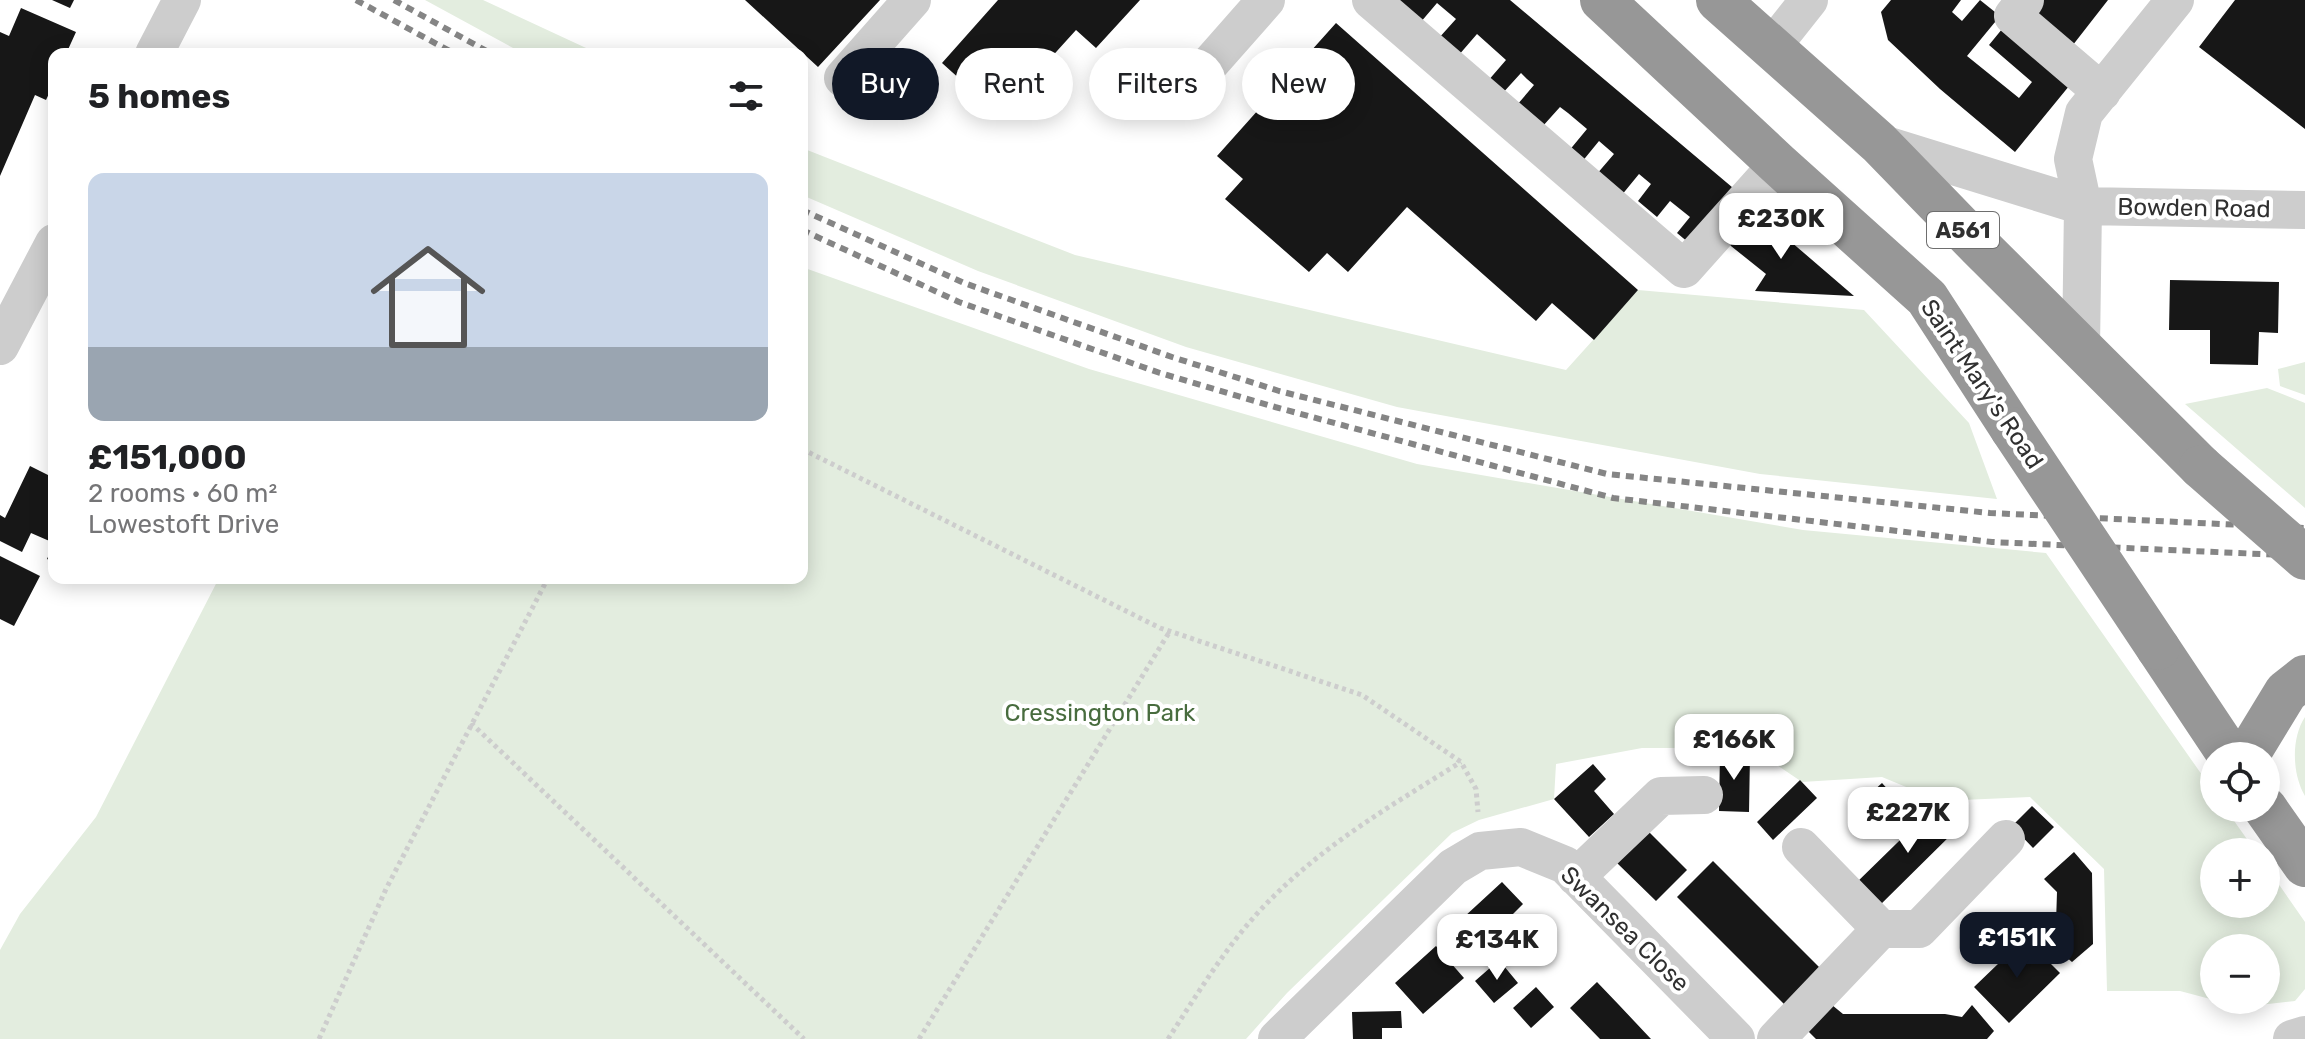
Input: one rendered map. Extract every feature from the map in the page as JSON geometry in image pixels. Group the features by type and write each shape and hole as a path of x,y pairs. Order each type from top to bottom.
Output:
{"highway":[{"name":"Saint Mary's Road","path":"1602,0 1927,298 2221,742"},
{"name":"A561","path":"1718,0 1879,143 2201,467 2305,558"},
{"path":"2256,742 2286,692 2305,677"},
{"path":"2275,822 2305,865"}],"street":[{"path":"157,48 182,0"},
{"path":"870,48 912,0"},
{"path":"1224,48 1266,0"},
{"path":"1371,0 1684,269 1778,164"},
{"path":"1771,48 1809,0"},
{"path":"2025,0 2013,16 2102,92"},
{"path":"2083,206 2073,159 2084,113 2175,0"},
{"name":"Bowden Road","path":"1879,143 2083,206 2305,210"},
{"name":"Bowden Road","path":"2081,348 2083,206"},
{"path":"0,346 48,254"},
{"path":"1576,877 1661,796 1704,795"},
{"path":"1801,847 1881,929 1919,929 2006,839"},
{"name":"Swansea Close","path":"1283,1037 1453,867 1480,851 1521,847 1565,865 1736,1039"},
{"path":"1776,1039 1881,929"},
{"path":"2292,1039 2305,1035"}],"path":[{"path":"808,452 1171,631 1362,695 1461,762 1476,789 1480,851"},
{"path":"319,1039 386,889 545,584"},
{"path":"919,1039 1171,631"},
{"path":"471,723 804,1039"},
{"path":"1168,1039 1219,961 1272,897 1343,836 1461,762"}],"green space":[{"path":"425,0 483,0 586,48 513,48"},
{"path":"808,150 1075,255 1566,370 1638,290 1864,310 1969,423 1997,499 1760,474 1397,407 1186,347 978,271 808,198"},
{"name":"Cressington Park","path":"808,269 1089,369 1417,464 1803,530 2046,553 2200,772 2200,822 2235,822 2246,838 2200,838 2200,918 2280,918 2280,886 2305,922 2305,989 2295,1001 2280,1003 2280,934 2200,934 2200,996 2180,991 2107,991 2104,869 2030,797 1940,801 1882,777 1802,782 1752,748 1642,748 1556,764 1554,799 1479,820 1452,833 1287,993 1246,1039 0,1039 0,950 20,914 96,817 216,584 808,584"},
{"path":"2305,362 2305,395 2280,386 2278,369"},
{"path":"2267,388 2305,403 2305,508 2185,404"},
{"path":"2305,717 2305,796 2296,767 2295,745"}],"building":[{"path":"52,0 74,0 70,8"},
{"path":"745,0 880,0 836,48 832,48 818,67 808,58 808,48 797,48"},
{"path":"998,0 1140,0 1096,48 1076,30 1060,48 955,48"},
{"path":"1393,0 1510,0 1739,193 1695,248 1677,233 1690,217 1670,201 1657,217 1638,201 1651,184 1639,174 1621,196 1596,175 1614,154 1599,141 1581,163 1568,152 1587,129 1568,113 1560,107 1542,127 1517,105 1534,85 1521,73 1501,95 1487,82 1506,60 1477,34 1458,56 1438,39 1456,19 1437,3 1420,23"},
{"path":"1891,0 1961,0 1952,12 1962,21 1980,0 2000,16 1967,56 2019,98 2032,82 1989,45 2007,23 2074,80 2015,152 1888,40 1881,12"},
{"path":"2042,0 2108,0 2069,50 2028,17"},
{"path":"2235,0 2305,0 2305,129 2199,47"},
{"path":"21,8 76,32 69,48 48,48 48,96 46,100 35,95 0,176 0,32 9,36"},
{"path":"1336,23 1638,290 1594,340 1552,303 1536,321 1407,207 1348,272 1327,253 1309,272 1225,199 1243,179 1217,156 1249,120 1355,120 1355,48 1314,48"},
{"path":"955,48 955,75 942,63"},
{"path":"1754,210 1854,296 1755,291 1766,274 1726,242"},
{"path":"2170,280 2279,282 2278,333 2259,332 2258,365 2210,364 2210,330 2169,330"},
{"path":"30,466 48,475 48,540 31,533 22,552 0,541 0,515 5,518"},
{"path":"0,556 40,576 14,626 0,619"},
{"path":"1720,753 1750,754 1749,812 1719,811"},
{"path":"1593,764 1606,779 1594,791 1614,814 1589,837 1554,799"},
{"path":"1800,780 1817,798 1773,840 1757,822"},
{"path":"1882,783 1915,819 1893,839 1860,803"},
{"path":"1940,801 1962,824 1876,909 1853,886"},
{"path":"2032,806 2054,827 2033,848 2012,826"},
{"path":"1648,831 1687,870 1656,901 1617,863"},
{"path":"2074,852 2092,873 2093,944 2072,962 2043,937 2056,923 2057,892 2044,879"},
{"path":"1713,861 1821,969 1785,1005 1677,897"},
{"path":"1502,882 1523,904 1502,925 1515,938 1499,953 1464,917"},
{"path":"2025,938 2060,973 2009,1023 1974,987"},
{"path":"1436,946 1464,978 1423,1014 1395,983"},
{"path":"1499,960 1518,983 1494,1003 1475,981"},
{"path":"1597,982 1651,1039 1600,1039 1570,1008"},
{"path":"1536,987 1554,1007 1531,1028 1513,1008"},
{"path":"1832,1005 1843,1014 1945,1014 1962,1017 1972,1005 1994,1031 1987,1039 1816,1039 1807,1030"},
{"path":"1401,1011 1402,1028 1382,1028 1382,1039 1353,1039 1352,1012"}],"railway":[{"path":"356,0 444,48"},
{"path":"394,0 481,48"},
{"path":"808,213 964,283 1172,357 1279,391 1607,474 1990,513 2305,528"},
{"path":"808,233 959,302 1160,373 1613,498 1992,542 2305,556"}]}
